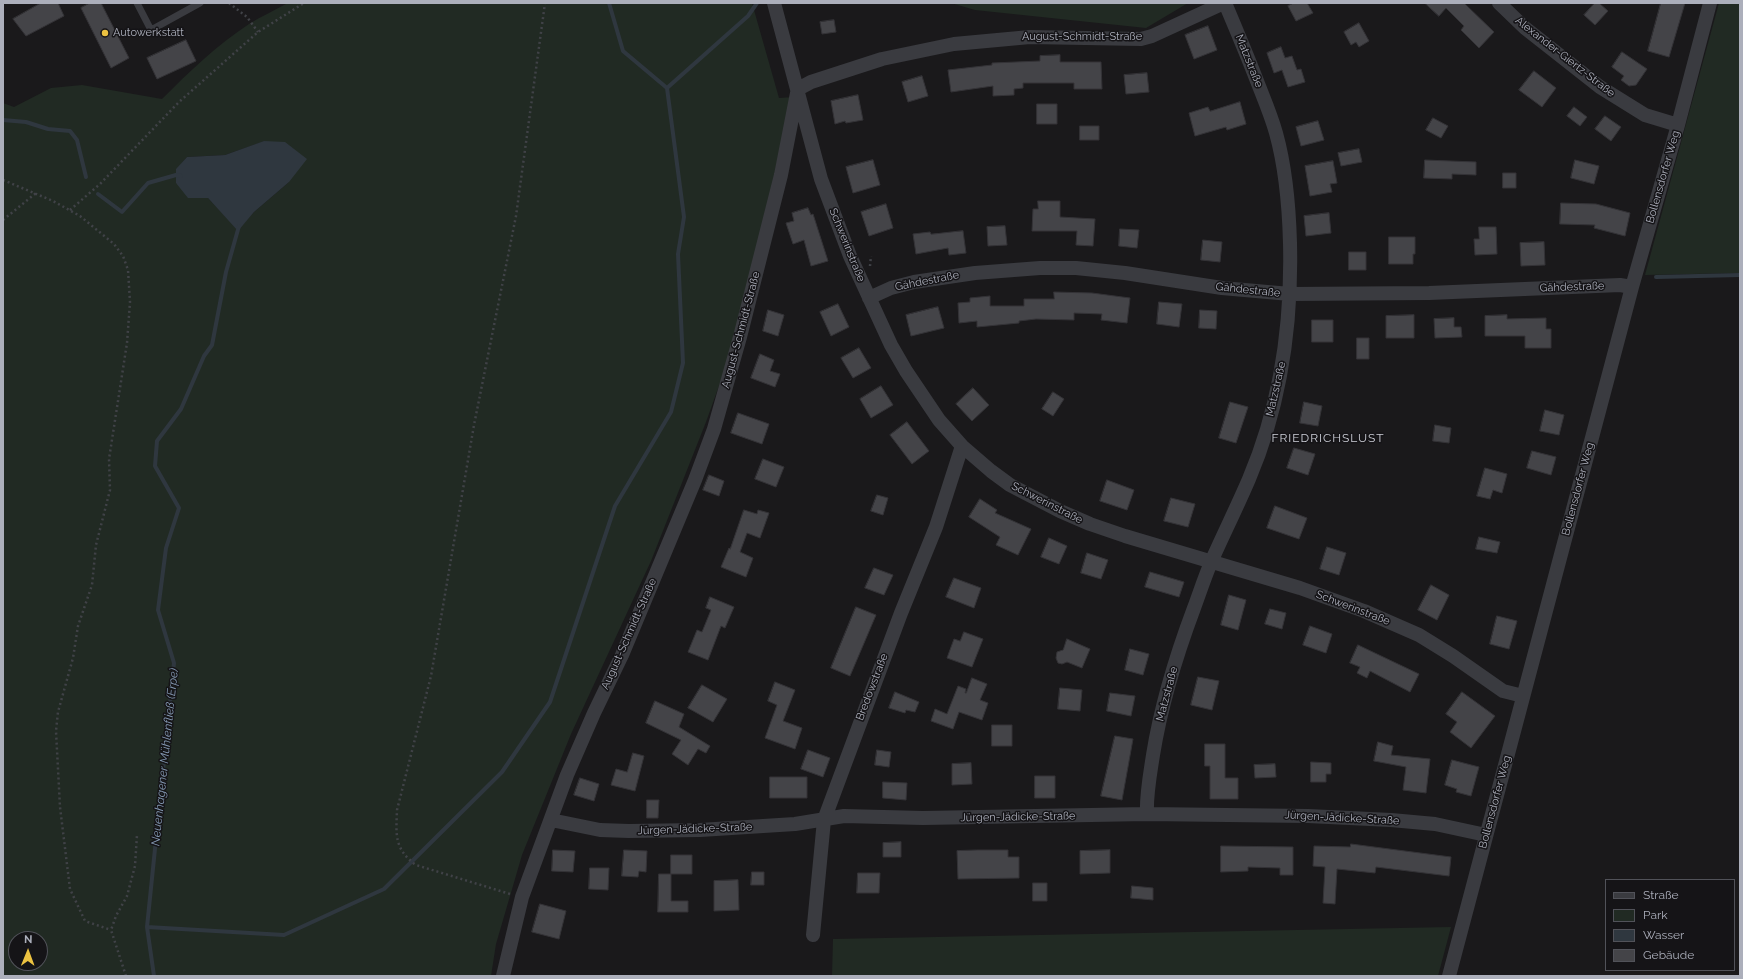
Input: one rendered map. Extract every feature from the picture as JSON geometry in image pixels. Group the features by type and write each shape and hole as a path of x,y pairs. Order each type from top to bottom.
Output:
{"street":[{"name":"Schwerinstraße","path":"774,3 822,179 850,256 891,345 906,371 939,420 962,446 1010,485 1060,511 1090,524 1300,588 1364,611 1419,635 1453,656 1503,691 1523,696"},
{"name":"August-Schmidt-Straße","path":"503,976 522,897 567,775 594,713 622,655 695,480 714,429 740,337 781,175 798,89 810,82 882,59 954,44 1030,37 1141,39 1152,36 1224,3"},
{"name":"Matzstraße","path":"1147,814 1146,802 1165,695 1183,639 1211,562 1250,478 1272,412 1285,352 1290,294 1289,209 1277,134 1268,108 1224,3"},
{"name":"Alexander-Giertz-Straße","path":"1499,3 1525,28 1600,87 1645,115 1678,125"},
{"name":"Bollensdorfer Weg","path":"1449,976 1632,287 1678,125 1710,3"},
{"name":"Gähdestraße","path":"869,298 891,288 922,281 975,273 1040,268 1076,268 1125,272 1222,288 1290,294 1429,293 1620,285 1632,287"},
{"name":"Bredowstraße","path":"813,936 824,820 895,628 936,527 962,446"},
{"name":"Jürgen-Jädicke-Straße","path":"551,820 600,830 629,831 700,830 795,824 844,816 923,818 1147,814 1308,816 1435,824 1486,835"}],"lane":[{"path":"136,3 151,30 200,3"}],"path":[{"path":"229,3 246,17 258,32"},
{"path":"70,210 100,184 179,102 258,32 304,3"},
{"path":"522,897 416,864 406,857 398,844 396,830 397,810 431,676 474,425 516,216 545,3"},
{"path":"3,180 37,193 70,210 114,244 123,256 128,270 130,302 127,343 109,459 110,490 96,545 92,585 78,626 73,658 58,712 56,731 60,807 70,889 84,921 111,930"},
{"path":"3,220 37,193"},
{"path":"126,976 111,930 116,916 127,896 136,866 137,835"}],"green space":[{"path":"288,3 752,3 779,98 794,97 729,358 706,422 651,561 571,734 522,855 496,944 491,976 3,976 3,103 14,107 51,88 82,85 162,99 193,69 226,41 249,24","holes":["265,141 289,182 254,212 238,230 208,198 176,183 176,170 187,157 225,155"]},
{"path":"951,3 1188,3 1146,28 975,10"},
{"path":"1719,3 1740,3 1740,273 1645,275"},
{"path":"1451,927 1438,976 832,976 833,939"}],"water":[{"path":"264,141 285,142 307,159 289,182 254,212 238,231 208,198 188,198 176,183 176,169 187,157 225,155"}],"building":[{"path":"41,3 58,3 64,16 26,36 13,19"},
{"name":"Autowerkstatt","path":"90,3 101,3 129,58 111,68 81,8"},
{"path":"1294,3 1307,3 1313,13 1296,21 1288,6"},
{"path":"1425,3 1464,3 1494,32 1479,48 1461,30 1464,26 1446,8 1439,16"},
{"path":"1595,3 1599,3 1608,11 1595,25 1584,15"},
{"path":"1661,3 1685,3 1669,57 1648,51"},
{"path":"834,20 836,32 822,34 820,22"},
{"path":"1359,23 1369,41 1359,47 1356,42 1351,45 1344,32"},
{"path":"1208,26 1217,50 1194,59 1185,35"},
{"path":"186,40 196,61 157,79 147,58"},
{"path":"1281,47 1285,58 1292,56 1297,70 1301,69 1305,82 1288,87 1282,70 1274,73 1267,53"},
{"path":"1622,52 1647,69 1636,85 1629,86 1621,80 1624,76 1612,67"},
{"path":"1060,55 1060,62 1101,62 1102,89 1074,89 1074,83 1023,83 1023,88 1014,89 1014,95 993,96 993,86 951,92 948,70 992,65 992,63 1040,61 1040,56"},
{"path":"1534,71 1556,88 1542,107 1519,90"},
{"path":"1147,73 1149,92 1126,94 1124,75"},
{"path":"922,76 928,96 908,102 902,82"},
{"path":"858,95 863,120 846,123 845,121 835,124 831,101"},
{"path":"1240,102 1246,124 1227,130 1226,127 1195,136 1189,113 1208,107 1210,111"},
{"path":"1037,104 1057,104 1057,124 1037,124"},
{"path":"1574,107 1587,117 1580,126 1567,116"},
{"path":"1605,116 1621,127 1611,141 1595,129"},
{"path":"1433,118 1448,126 1441,138 1426,130"},
{"path":"1318,121 1324,140 1301,146 1296,127"},
{"path":"1080,126 1099,126 1099,140 1080,140"},
{"path":"1359,149 1362,162 1341,166 1338,153"},
{"path":"873,160 880,185 853,193 846,167"},
{"path":"1425,160 1476,162 1476,175 1452,174 1452,179 1424,178"},
{"path":"1575,160 1599,166 1594,184 1571,178"},
{"path":"1333,161 1337,183 1330,184 1332,192 1310,196 1305,166"},
{"path":"1503,173 1516,173 1516,188 1503,188"},
{"path":"1038,201 1060,201 1060,217 1095,219 1093,246 1076,245 1077,231 1032,231 1033,209 1038,209"},
{"path":"1561,203 1596,204 1630,213 1625,236 1594,228 1595,225 1560,224"},
{"path":"886,204 893,228 869,236 861,212"},
{"path":"808,208 811,215 813,214 828,261 811,266 804,240 793,244 786,223 794,221 792,213"},
{"path":"1329,213 1331,233 1306,236 1304,216"},
{"path":"1005,226 1007,245 988,246 987,227"},
{"path":"1479,227 1496,227 1497,254 1475,255 1474,239 1479,239"},
{"path":"1120,229 1139,230 1137,248 1119,246"},
{"path":"963,231 966,253 949,255 948,248 916,254 913,234"},
{"path":"1389,237 1415,237 1415,254 1413,254 1413,264 1389,264"},
{"path":"1203,240 1222,242 1220,262 1201,260"},
{"path":"1544,242 1545,265 1521,266 1520,243"},
{"path":"1349,252 1366,252 1366,270 1349,270"},
{"path":"1054,292 1092,293 1130,298 1127,323 1101,320 1102,314 1074,313 1074,320 1036,319 1019,321 1019,323 977,327 977,321 959,323 958,303 970,302 970,298 990,296 990,306 1024,306 1024,299 1054,299"},
{"path":"1159,302 1182,304 1179,327 1157,324"},
{"path":"838,304 849,327 831,336 820,312"},
{"path":"938,307 944,328 911,336 906,315"},
{"path":"768,310 784,315 778,336 763,331"},
{"path":"1200,310 1217,311 1216,329 1199,328"},
{"path":"1414,315 1414,338 1386,338 1386,316"},
{"path":"1507,315 1507,319 1546,318 1546,329 1551,329 1551,348 1525,348 1525,336 1485,336 1485,316"},
{"path":"1454,318 1454,327 1461,327 1462,337 1435,338 1434,319"},
{"path":"1312,320 1333,320 1333,342 1312,342"},
{"path":"1357,338 1369,338 1369,359 1357,359"},
{"path":"859,348 871,368 853,378 841,358"},
{"path":"760,354 774,360 770,371 780,374 775,387 751,378"},
{"path":"881,386 893,405 871,418 860,399"},
{"path":"973,388 989,405 972,421 956,404"},
{"path":"1053,392 1064,399 1053,416 1042,409"},
{"path":"1230,402 1248,407 1236,443 1219,438"},
{"path":"1304,402 1322,406 1318,426 1300,423"},
{"path":"1545,410 1564,415 1559,435 1540,431"},
{"path":"738,413 769,424 762,444 731,433"},
{"path":"907,422 929,451 912,464 890,435"},
{"path":"1435,425 1451,428 1449,443 1433,441"},
{"path":"1294,448 1315,454 1308,475 1287,468"},
{"path":"1532,451 1556,457 1551,475 1527,468"},
{"path":"763,459 784,467 776,487 755,479"},
{"path":"1485,468 1507,474 1502,493 1493,490 1490,499 1477,496"},
{"path":"709,475 724,481 719,496 703,490"},
{"path":"1107,480 1134,490 1127,510 1100,501"},
{"path":"877,495 888,498 883,515 871,511"},
{"path":"1171,498 1195,504 1188,527 1164,521"},
{"path":"980,499 997,510 995,513 1031,529 1018,555 996,545 1000,537 969,517"},
{"path":"1275,506 1307,518 1299,539 1267,528"},
{"path":"744,510 757,514 758,510 769,513 760,538 747,533 740,552 753,558 746,577 721,567 729,548 730,549"},
{"path":"1479,537 1500,542 1497,553 1476,549"},
{"path":"1049,538 1067,546 1059,564 1041,557"},
{"path":"1327,547 1346,553 1339,575 1320,569"},
{"path":"1087,553 1108,560 1101,579 1081,573"},
{"path":"874,568 893,575 884,595 865,588"},
{"path":"1150,572 1184,582 1179,597 1145,587"},
{"path":"954,578 981,588 974,608 946,597"},
{"path":"1431,585 1449,595 1437,620 1418,610"},
{"path":"1229,595 1246,600 1238,630 1221,625"},
{"path":"710,597 734,607 725,628 721,626 708,660 688,652 697,630 702,632 711,610 706,608"},
{"path":"856,607 876,615 850,676 831,668"},
{"path":"1270,609 1286,613 1282,629 1265,624"},
{"path":"1497,616 1517,621 1509,649 1490,644"},
{"path":"1310,626 1332,634 1326,653 1303,645"},
{"path":"964,632 983,639 972,667 947,658 954,639 960,641"},
{"path":"1067,639 1090,649 1082,668 1067,662 1062,664 1058,663 1056,658 1057,652 1063,650"},
{"path":"1358,645 1419,674 1410,692 1370,671 1367,678 1357,673 1360,667 1350,663"},
{"path":"1130,649 1149,654 1143,675 1125,670"},
{"path":"1198,677 1219,681 1212,710 1191,705"},
{"path":"972,678 987,684 980,700 988,703 982,720 959,712 953,729 931,721 935,709 947,714 958,686 966,689 966,693"},
{"path":"775,682 795,690 783,721 802,728 795,749 765,738 777,705 768,701"},
{"path":"702,685 727,699 713,722 688,708"},
{"path":"1060,688 1082,690 1080,711 1058,709"},
{"path":"895,692 919,702 915,712 906,710 905,713 889,708"},
{"path":"1462,692 1495,716 1471,748 1450,732 1457,722 1446,714"},
{"path":"1110,693 1135,696 1131,716 1107,711"},
{"path":"655,701 684,714 679,727 710,746 706,753 698,749 688,765 672,754 681,740 646,723"},
{"path":"992,725 1012,725 1012,746 992,746"},
{"path":"1115,736 1133,739 1122,800 1101,796"},
{"path":"1378,742 1393,746 1391,755 1430,759 1426,793 1403,790 1406,767 1374,761"},
{"path":"1205,744 1225,744 1225,778 1238,778 1238,799 1210,799 1210,766 1205,766"},
{"path":"808,750 830,758 823,777 801,769"},
{"path":"877,750 891,752 889,767 875,765"},
{"path":"633,753 644,756 635,791 611,785 616,769 627,772"},
{"path":"1452,760 1479,767 1471,796 1456,792 1457,789 1445,785"},
{"path":"1311,762 1331,763 1331,774 1326,774 1326,782 1311,782"},
{"path":"971,763 972,784 952,785 952,764"},
{"path":"1275,764 1276,777 1255,778 1254,765"},
{"path":"1035,776 1055,776 1055,798 1035,798"},
{"path":"770,777 807,777 807,798 770,798"},
{"path":"580,778 599,784 594,801 574,795"},
{"path":"883,782 907,783 906,800 883,798"},
{"path":"647,800 659,800 658,818 647,818"},
{"path":"901,842 901,857 883,857 883,843"},
{"path":"1351,844 1451,857 1449,876 1376,867 1375,873 1337,869 1335,904 1323,903 1325,867 1313,866 1314,846 1350,847"},
{"path":"1221,846 1293,847 1293,875 1280,875 1280,868 1248,867 1248,871 1221,872"},
{"path":"553,850 575,851 573,872 552,871"},
{"path":"624,850 647,851 646,872 639,871 638,877 622,876"},
{"path":"1008,850 1008,857 1019,857 1019,878 958,879 957,851"},
{"path":"1110,850 1110,873 1080,874 1080,851"},
{"path":"671,855 692,855 692,874 671,874"},
{"path":"590,868 609,868 608,890 589,889"},
{"path":"752,872 764,872 764,885 751,885"},
{"path":"858,873 880,873 879,893 857,893"},
{"path":"659,874 671,874 671,901 688,901 688,912 658,912"},
{"path":"738,880 739,910 714,911 714,881"},
{"path":"1033,883 1047,883 1047,901 1033,901"},
{"path":"1132,886 1153,888 1153,900 1131,898"},
{"path":"540,904 566,911 559,939 532,932"}],"waterway":[{"path":"147,927 284,935 384,889 502,772 550,702 615,506 671,412 683,363 678,254 684,217 667,88 623,51 609,3"},
{"path":"667,88 748,16 757,3"},
{"name":"Neuenhagener Mühlenfließ (Erpe)","path":"3,120 26,122 48,129 70,131 77,140 86,177"},
{"name":"Neuenhagener Mühlenfließ (Erpe)","path":"98,194 122,212 148,183 176,175 181,176"},
{"name":"Neuenhagener Mühlenfließ (Erpe)","path":"154,976 147,927 174,663 158,610 166,548 179,508 155,466 157,441 181,409 204,356 212,345 226,272 239,226"},
{"path":"1656,277 1740,275"}],"place":[{"name":"Autowerkstatt","path":"105,33"}],"district":[{"name":"FRIEDRICHSLUST","path":"1328,438"}]}
